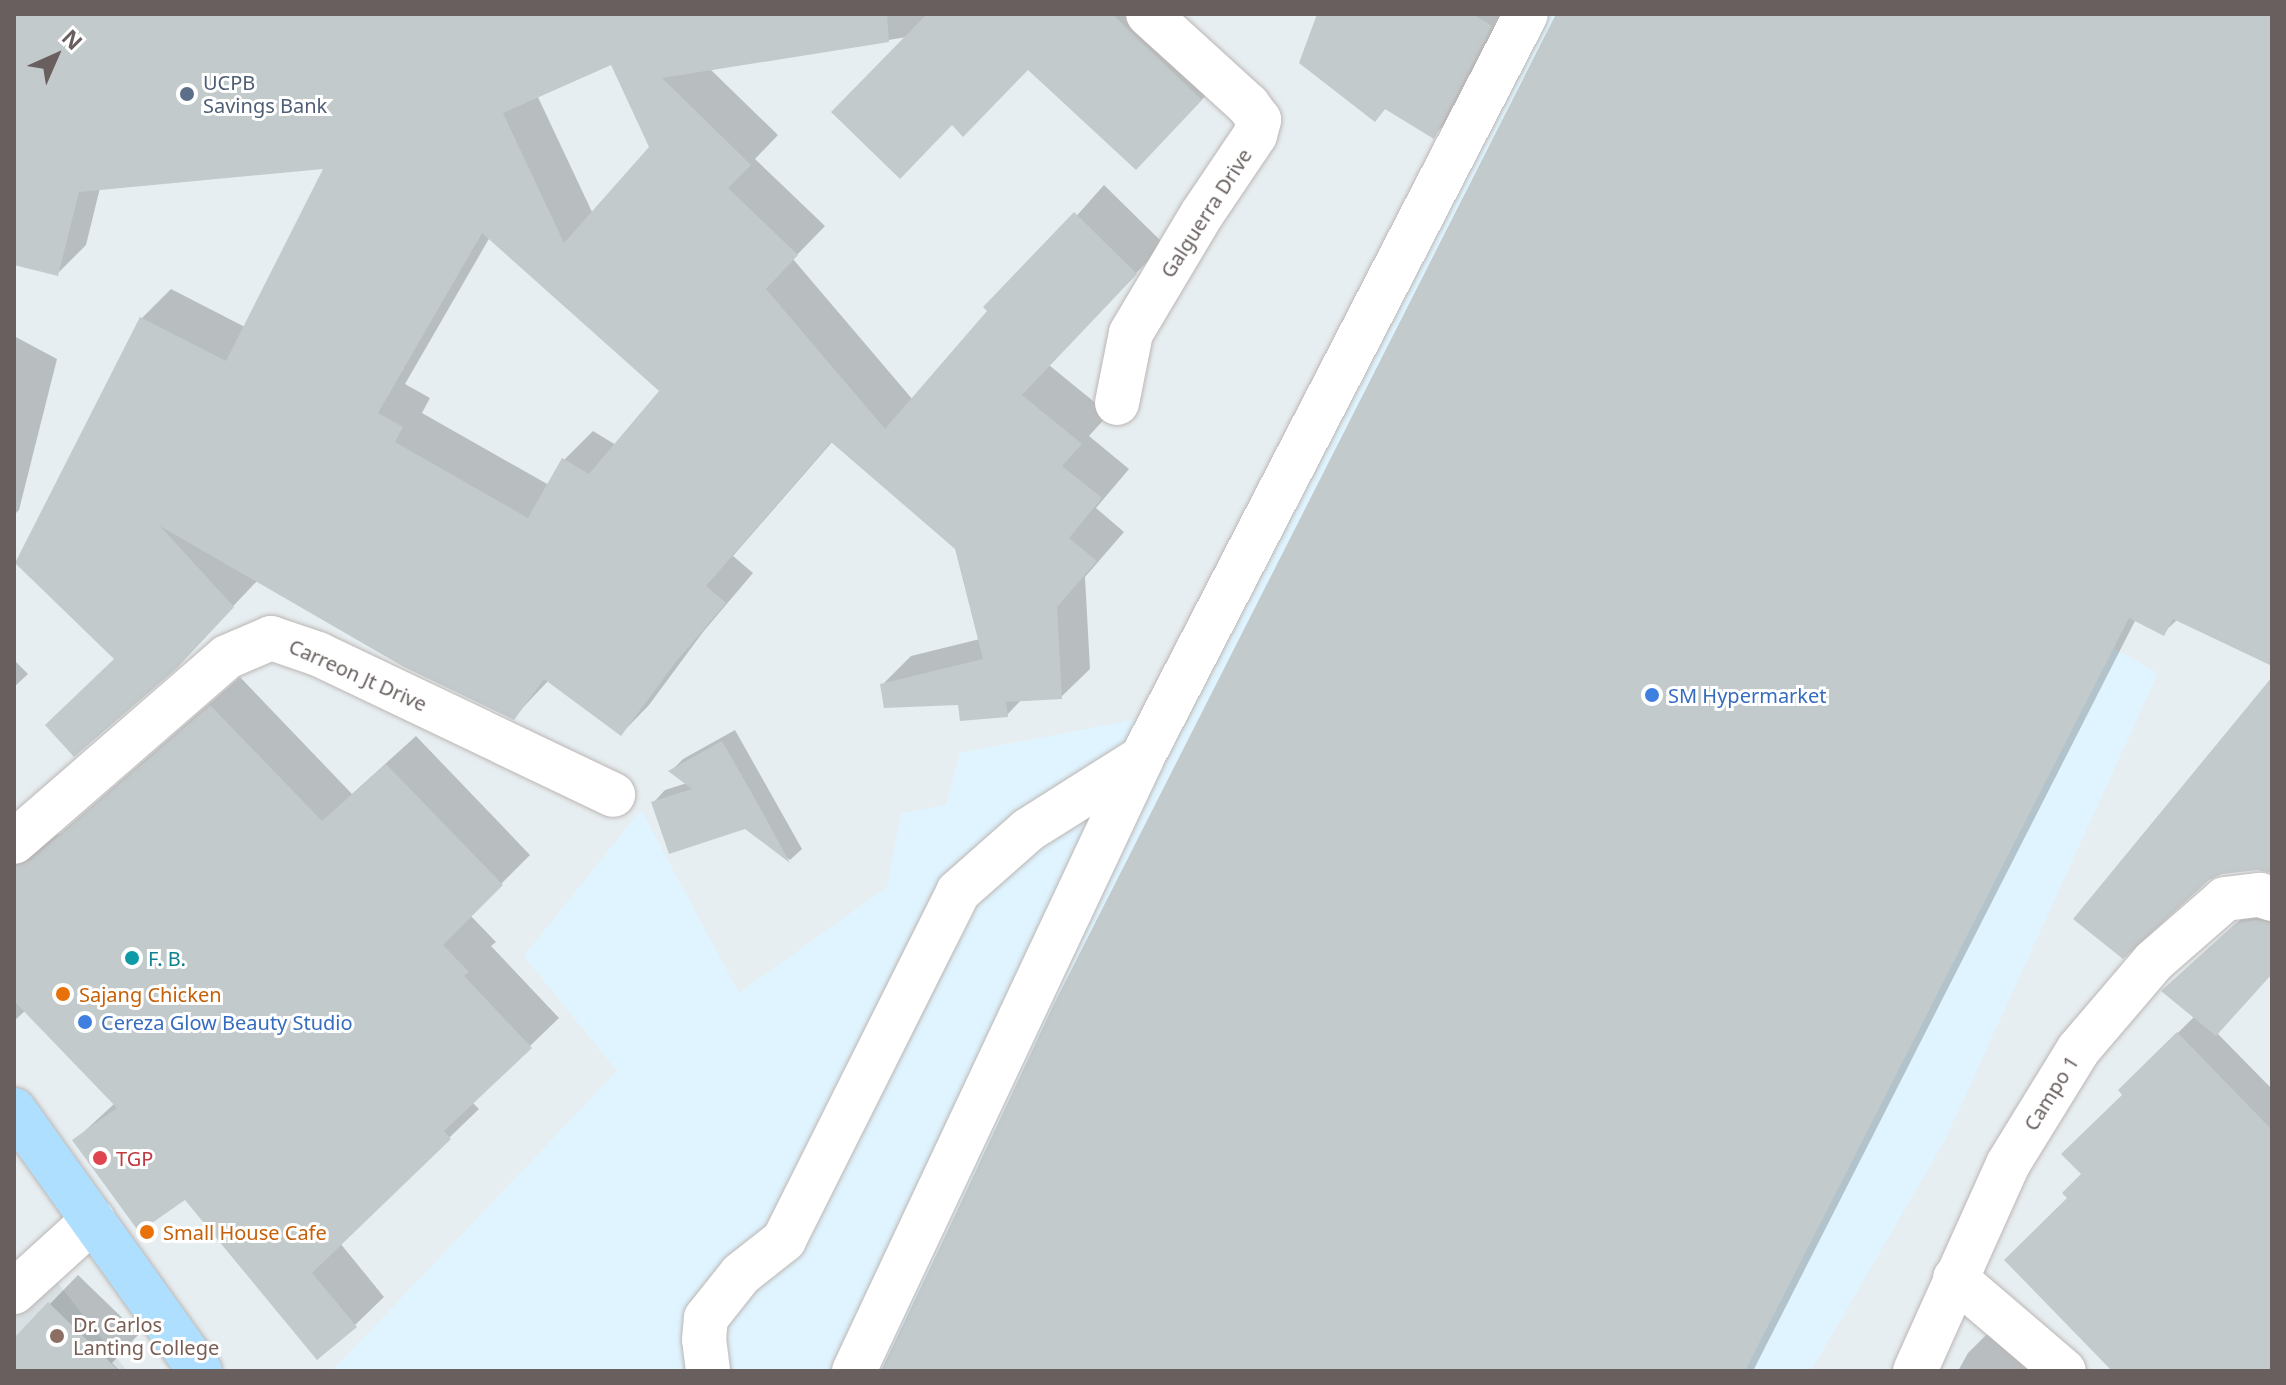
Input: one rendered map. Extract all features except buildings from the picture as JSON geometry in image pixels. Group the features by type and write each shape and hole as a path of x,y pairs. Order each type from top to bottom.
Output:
{"main road":[{"path":"14,1110 200,1371"}],"street":[{"name":"Galguerra Drive","path":"1117,403 1131,333 1202,214 1255,135 1259,120 1248,105 1148,14"},
{"path":"854,1371 1142,758 1526,14"},
{"name":"Carreon Jt Drive","path":"14,842 227,657 271,638 318,654 613,795"},
{"path":"708,1371 704,1340 706,1318 741,1274 784,1240 958,892 1028,830 1142,758"},
{"name":"Campo 1","path":"1915,1371 2008,1164 2078,1050 2154,961 2225,899 2260,895 2272,899"},
{"path":"14,1292 93,1220"},
{"path":"1955,1278 2064,1371"}],"shaded area":[{"name":"SM Hypermarket","path":"1517,14 2272,14 2010,592 2158,673 1946,1138 1811,1371 332,1371 617,1071 524,956 641,810 739,993 887,887 901,813 946,805 960,753 1144,718"},
{"name":"Dr. Carlos Lanting College","path":"47,1269 127,1371 14,1371 14,1302"}],"place":[{"name":"UCPB Savings Bank","path":"187,94"},
{"name":"SM Hypermarket","path":"1652,695"},
{"name":"F. B.","path":"132,958"},
{"name":"Sajang Chicken","path":"63,994"},
{"name":"Cereza Glow Beauty Studio","path":"85,1022"},
{"name":"TGP","path":"100,1158"},
{"name":"Small House Cafe","path":"147,1232"},
{"name":"Dr. Carlos Lanting College","path":"57,1336"}]}
